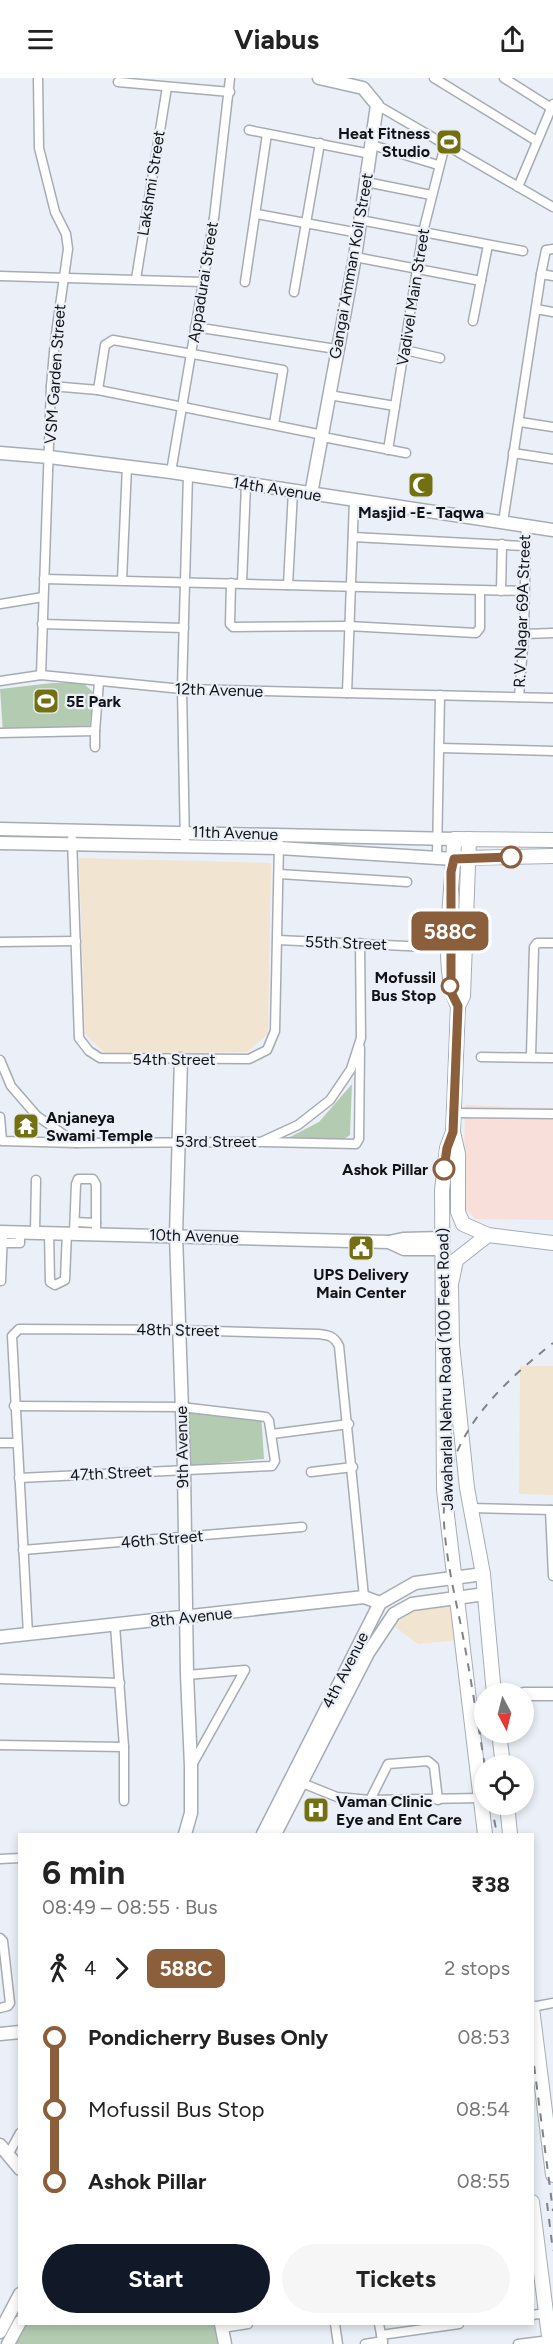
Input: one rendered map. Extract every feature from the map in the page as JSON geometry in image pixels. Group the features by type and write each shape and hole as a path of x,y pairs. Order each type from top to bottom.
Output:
{"main road":[{"name":"11th Avenue","path":"454,839 553,840"},
{"path":"454,839 446,862 451,992 458,1006"},
{"path":"469,839 463,996 458,1006 453,1113 453,1132 458,1154 458,1212 463,1224 488,1235 553,1243"},
{"path":"446,862 469,858 553,856"},
{"name":"Jawaharlal Nehru Road (100 Feet Road)","path":"453,1132 447,1148 442,1190 444,1490 475,1755"},
{"name":"Jawaharlal Nehru Road (100 Feet Road)","path":"488,1235 456,1260 451,1284 452,1344 471,1508 483,1574 493,1683"},
{"name":"Jawaharlal Nehru Road (100 Feet Road)","path":"482,1815 485,1833"},
{"path":"508,1815 510,1833"},
{"path":"534,2024 553,2175"},
{"path":"534,2217 550,2342"}],"street":[{"name":"VSM Garden Street","path":"38,78 39,148 55,212 66,234 68,249 51,386 41,675"},
{"name":"Appadurai Street","path":"171,472 203,282 230,92 230,78"},
{"path":"319,78 342,80 363,87 377,105 553,207"},
{"path":"434,78 535,140"},
{"path":"504,78 552,107 535,140 518,187"},
{"path":"118,82 230,92"},
{"name":"Lakshmi Street","path":"136,279 167,87"},
{"name":"Gangai Amman Koil Street","path":"311,494 323,436 336,349 355,257 377,105"},
{"path":"249,130 371,150 438,165"},
{"path":"245,282 267,134"},
{"path":"294,292 320,143"},
{"name":"Vadivel Main Street","path":"388,450 423,232 438,165 445,145"},
{"path":"366,182 431,195"},
{"path":"257,213 307,224 423,232 523,251"},
{"path":"474,321 488,245"},
{"path":"503,522 541,274 546,250 553,249"},
{"path":"355,257 481,281"},
{"path":"541,274 553,276"},
{"path":"0,276 203,282"},
{"path":"536,309 553,312"},
{"path":"195,327 336,349"},
{"path":"98,390 108,341 283,370 274,424"},
{"path":"405,350 440,358"},
{"path":"51,386 98,390 274,424 406,453"},
{"path":"329,395 395,406"},
{"path":"520,422 553,427"},
{"name":"14th Avenue","path":"0,453 171,472 553,530"},
{"path":"513,453 553,459"},
{"path":"122,580 127,466"},
{"path":"184,846 182,689 188,475"},
{"path":"242,583 246,484"},
{"path":"288,585 293,491"},
{"path":"346,693 348,586 354,501"},
{"name":"R.V Nagar 69A Street","path":"519,697 524,633 526,525"},
{"path":"353,537 524,546"},
{"path":"501,591 502,544"},
{"path":"44,579 524,591"},
{"path":"231,583 231,627 348,626 477,632 480,591"},
{"path":"0,604 43,597"},
{"path":"42,624 184,628"},
{"path":"524,633 553,633"},
{"name":"12th Avenue","path":"0,681 41,675 182,689 553,698"},
{"path":"95,747 99,682"},
{"path":"440,695 437,838 446,862"},
{"path":"0,733 95,731"},
{"path":"440,748 553,751"},
{"name":"11th Avenue","path":"0,829 454,839"},
{"name":"54th Street","path":"72,830 79,1038 89,1051 100,1058 249,1059 267,1050 275,1031 279,835"},
{"name":"11th Avenue","path":"0,843 279,848 446,862"},
{"path":"279,874 407,882"},
{"name":"55th Street","path":"278,940 449,948"},
{"path":"0,942 76,941"},
{"name":"53rd Street","path":"1,1141 261,1142 298,1125 330,1100 351,1069 360,1038 360,943"},
{"path":"531,1056 534,947 537,943 553,943"},
{"path":"261,1142 356,1144 359,1138 360,1038"},
{"path":"481,1057 553,1058"},
{"name":"9th Avenue","path":"181,1059 176,1235 184,1469 185,1617 192,1766 191,1813 185,1833"},
{"path":"0,1060 11,1086 38,1116 76,1143"},
{"path":"453,1113 553,1114"},
{"path":"0,1117 1,1141"},
{"path":"49,1232 48,1275 50,1282 55,1285 65,1280 78,1179 93,1179 96,1184 96,1228"},
{"path":"35,1232 36,1180"},
{"name":"10th Avenue","path":"2,1235 96,1228 176,1235 389,1242 404,1249 441,1244"},
{"path":"1,1281 2,1235"},
{"name":"48th Street","path":"14,1406 12,1336 19,1329 318,1334 330,1335 339,1346 349,1424"},
{"path":"28,1634 14,1406 181,1407 266,1417 272,1434 349,1424 355,1520 364,1597"},
{"name":"47th Street","path":"19,1478 274,1464 272,1434"},
{"path":"0,1443 16,1443"},
{"path":"311,1472 353,1467"},
{"path":"471,1508 552,1510 553,1575"},
{"name":"46th Street","path":"23,1550 302,1527"},
{"path":"380,1603 415,1583 483,1574"},
{"path":"276,1833 368,1653 394,1614 412,1604 484,1594"},
{"name":"8th Avenue","path":"0,1637 364,1597 380,1603"},
{"name":"4th Avenue","path":"264,1833 380,1603"},
{"path":"115,1626 124,1747 124,1801"},
{"path":"187,1675 245,1670 192,1766"},
{"path":"0,1679 120,1683"},
{"path":"534,1694 553,1694"},
{"path":"0,1745 124,1747"},
{"path":"370,1800 388,1764 428,1761 434,1766 438,1800"},
{"path":"302,1783 336,1797 370,1800 474,1798"},
{"path":"0,1859 18,1858"},
{"path":"0,1938 3,1941 10,2003 8,2007 0,2008"},
{"path":"534,2008 553,2003"},
{"path":"0,2034 18,2032"},
{"path":"18,2135 4,2150 18,2167"},
{"path":"0,2332 18,2298"},
{"path":"534,2314 547,2313"},
{"path":"8,2344 18,2325"},
{"path":"335,2325 338,2344"},
{"path":"379,2325 382,2340"},
{"path":"365,2344 425,2326 442,2325"},
{"path":"222,2326 225,2344"},
{"path":"518,2344 550,2342"}],"shaded area":[{"path":"79,858 271,863 268,1034 247,1052 105,1053 85,1034"},
{"path":"465,1105 553,1108 553,1220 476,1219 466,1210 463,1201"},
{"path":"520,1366 553,1366 553,1495 519,1494"},
{"path":"452,1605 457,1640 418,1644 395,1627 408,1610"}],"green space":[{"name":"5E Park","path":"52,683 83,683 94,693 89,730 3,732 0,689"},
{"path":"352,1084 350,1135 344,1139 286,1139 319,1122"},
{"path":"183,1411 261,1413 264,1459 183,1466"},
{"path":"19,2325 215,2325 218,2344 9,2344"}],"railway":[{"path":"483,1755 447,1549 444,1523 445,1494 451,1467 461,1443 475,1420 511,1379 553,1343"},
{"path":"493,1815 497,1833"},
{"path":"534,2065 553,2211"},
{"path":"547,2203 553,2251"}],"bus line":[{"name":"588C","path":"444,1169 447,1148 453,1132 458,1006 451,992 449,948 451,872 454,859 511,857"}],"place":[{"name":"Heat Fitness Studio","path":"449,142"},
{"name":"Masjid -E- Taqwa","path":"421,485"},
{"name":"5E Park","path":"46,701"},
{"name":"Mofussil Bus Stop","path":"450,986"},
{"name":"Anjaneya Swami Temple","path":"26,1126"},
{"name":"Ashok Pillar","path":"444,1169"},
{"name":"UPS Delivery Main Center","path":"361,1248"},
{"name":"Vaman Clinic Eye and Ent Care","path":"316,1810"}]}
